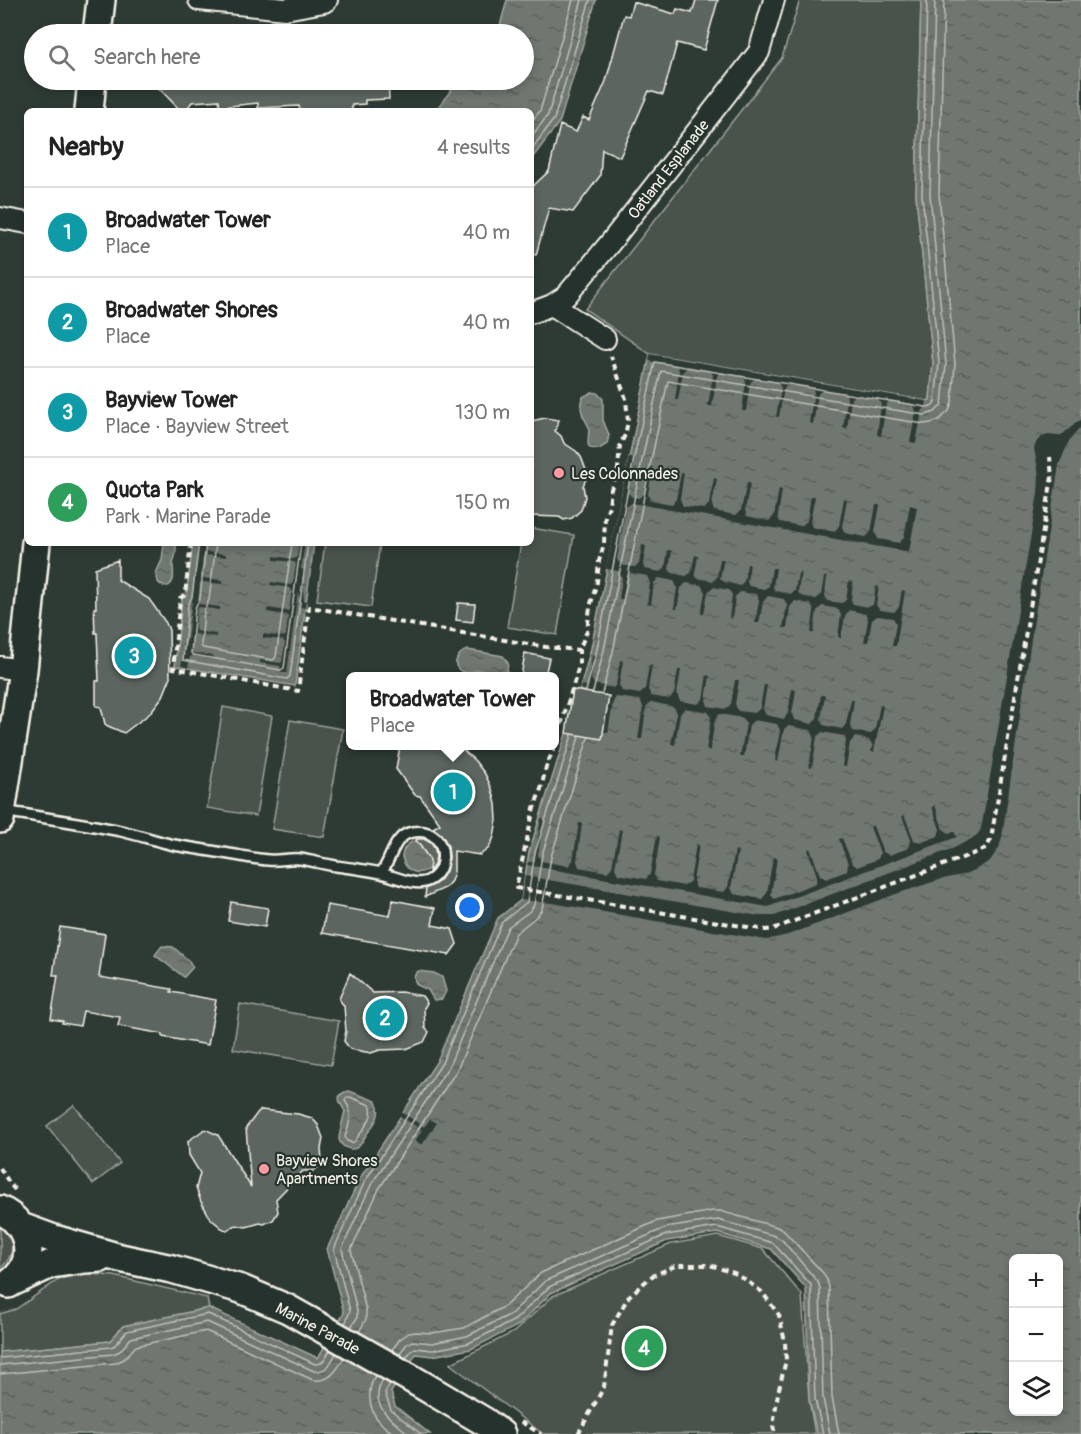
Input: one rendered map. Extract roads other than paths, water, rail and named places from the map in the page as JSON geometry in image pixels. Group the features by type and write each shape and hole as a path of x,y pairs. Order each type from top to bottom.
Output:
{"main road":[{"path":"98,24 101,0"},
{"path":"89,108 91,90"},
{"path":"1,814 12,668 35,546"},
{"path":"6,1213 27,1240 27,1254 23,1268 6,1285"},
{"name":"Marine Parade","path":"6,1213 54,1239 241,1289 288,1309 412,1379 501,1434"},
{"name":"Marine Parade","path":"6,1285 51,1264 85,1259 120,1258"}],"street":[{"path":"199,0 285,9 327,0"},
{"name":"Oatland Esplanade","path":"534,312 552,305 566,296 759,52 774,0"},
{"path":"0,218 24,222"},
{"path":"552,305 604,339"}],"lane":[{"path":"1,814 121,831 175,845 270,861 299,859 381,873 416,883 432,879 442,866 442,849 439,842 426,832 408,833 395,845 381,873"}],"water":[{"path":"507,0 596,0 560,121 534,156 534,108 437,108 451,90 534,90 534,24 501,24"},
{"path":"921,0 1081,0 1081,1434 817,1434 809,1400 806,1288 771,1249 717,1233 667,1241 551,1293 519,1325 471,1349 432,1356 416,1354 391,1392 395,1406 430,1434 0,1434 0,1352 110,1341 123,1326 209,1308 318,1358 344,1313 327,1249 360,1178 437,1061 498,918 521,900 529,852 591,648 650,354 927,401 930,400 933,363 916,195"},
{"path":"592,392 597,393 603,399 603,420 609,435 607,444 599,449 590,448 588,444 589,427 581,408 583,397"},
{"path":"164,546 176,546 172,583 166,586 158,582 156,573 162,560"},
{"path":"193,546 314,546 295,686 175,666 182,599 186,596"},
{"path":"468,650 503,656 508,663 507,671 461,671 456,662 462,653"},
{"path":"418,840 427,843 431,867 422,872 413,872 407,867 402,857 407,846"},
{"path":"162,946 173,947 189,961 193,967 184,977 155,955"},
{"path":"418,971 434,973 442,977 446,991 442,999 434,1000 428,990 417,985 414,977"},
{"path":"349,1091 376,1101 379,1111 375,1123 361,1143 352,1149 344,1146 339,1139 345,1111 339,1099 341,1094"}],"place":[{"name":"Les Colonnades","path":"559,473"},
{"name":"Bayview Tower","path":"134,656"},
{"name":"Broadwater Tower","path":"453,792"},
{"name":"Broadwater Shores","path":"385,1018"},
{"name":"Bayview Shores Apartments","path":"264,1169"},
{"name":"Quota Park","path":"644,1348"}]}
